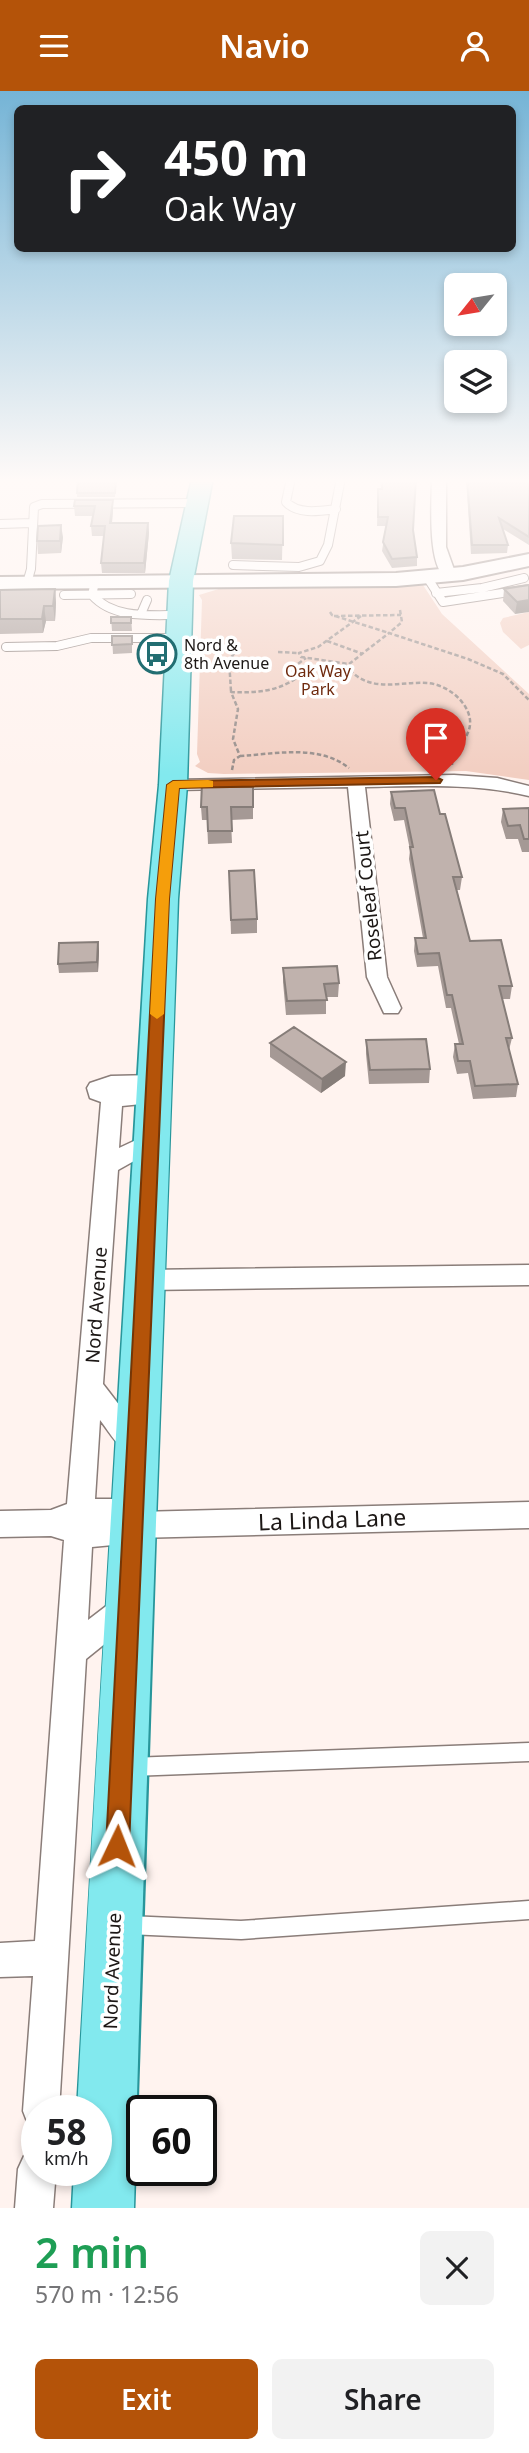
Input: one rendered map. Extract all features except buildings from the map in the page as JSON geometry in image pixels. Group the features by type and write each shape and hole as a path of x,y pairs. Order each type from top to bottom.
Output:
{"main road":[{"name":"Nord Avenue","path":"103,2208 120,1768 131,1605 153,1090 163,899 173,785 182,577"}],"street":[{"path":"437,577 437,582"},
{"path":"0,583 99,590 181,581 437,582 482,577"},
{"path":"173,785 354,777 497,783 529,791"},
{"name":"Roseleaf Court","path":"354,777 377,977 391,1008"},
{"name":"Nord Avenue","path":"42,2095 72,1651 70,1523 90,1387 107,1166 103,1093 153,1090"},
{"path":"107,1166 151,1140"},
{"path":"145,1280 529,1275"},
{"path":"90,1387 138,1446"},
{"name":"La Linda Lane","path":"0,1524 70,1523 115,1535 134,1525 529,1515"},
{"path":"72,1651 131,1605"},
{"path":"0,1959 51,1958"}],"lane":[{"path":"27,583 29,577"},
{"path":"437,582 443,602 529,589"},
{"path":"64,596 99,590 131,594"},
{"path":"99,590 121,599"},
{"path":"99,590 95,600 129,614 142,607 178,627"},
{"path":"6,647 57,646 92,638 178,627"},
{"path":"120,1768 529,1752"},
{"path":"114,1924 241,1930 529,1910"}],"path":[{"path":"299,653 300,657 306,658 345,664 354,662 402,622 400,610"},
{"path":"330,612 334,616 468,659 503,674 529,700"},
{"path":"334,616 401,615"},
{"path":"278,652 299,653 318,647 361,616"},
{"path":"327,641 363,654"},
{"path":"236,651 229,660 231,692 238,709 232,726 234,747 240,756"},
{"path":"231,692 258,692 287,685 295,680 295,666 306,658"},
{"path":"345,664 354,674 380,684 400,686 428,682 454,694 466,709 470,725 461,748 452,758 454,769"},
{"path":"232,683 236,682"},
{"path":"232,775 234,760 240,756 296,754 325,756 342,761 354,777"}],"green space":[{"name":"Oak Way Park","path":"423,585 442,614 529,694 529,780 466,771 224,774 208,773 195,766 200,762 197,754 202,600 199,595 222,588"},
{"path":"529,612 529,645 521,649 503,632 500,623 503,618"}],"slow traffic":[{"path":"157,1014 173,785 208,784"}],"place":[{"name":"Nord & 8th Avenue","path":"157,654"}],"route":[{"path":"117,1846 131,1605 163,899 173,785 436,780"}]}
